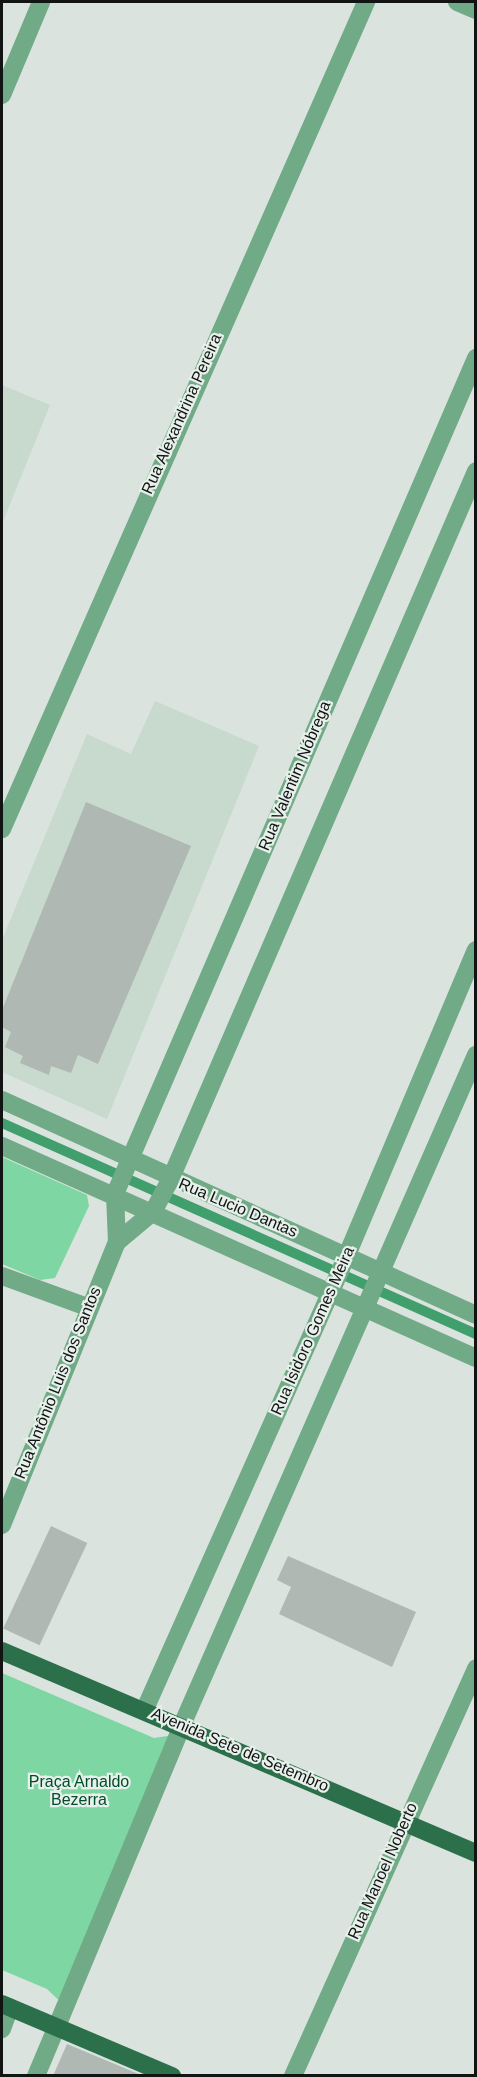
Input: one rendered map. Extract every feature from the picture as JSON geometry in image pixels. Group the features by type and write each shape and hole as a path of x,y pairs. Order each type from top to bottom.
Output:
{"main road":[{"name":"Avenida Sete de Setembro","path":"2,1651 145,1709 476,1853"},
{"path":"6,2006 172,2076"}],"street":[{"path":"2,95 41,2"},
{"name":"Rua Alexandrina Pereira","path":"2,829 366,2"},
{"path":"457,2 476,10"},
{"name":"Rua Valentim Nóbrega","path":"115,1194 476,358"},
{"path":"153,1212 171,1178 476,471"},
{"name":"Rua Isidoro Gomes Meira","path":"145,1709 347,1255 476,950"},
{"path":"36,2076 182,1725 365,1306 379,1269 476,1055"},
{"name":"Rua Lucio Dantas","path":"2,1100 130,1160 379,1269 476,1315"},
{"path":"2,1146 115,1194 476,1358"},
{"name":"Rua Antônio Luis dos Santos","path":"115,1194 117,1242"},
{"name":"Rua Antônio Luis dos Santos","path":"2,1525 87,1307 117,1242 153,1212"},
{"path":"2,1276 87,1307"},
{"name":"Rua Manoel Noberto","path":"293,2076 404,1822 476,1668"},
{"path":"2,2029 6,2006"}],"shaded area":[{"path":"2,385 50,405 2,524"},
{"path":"155,701 259,746 107,1119 2,1072 2,940 87,734 131,754"}],"green space":[{"path":"2,1157 87,1195 89,1206 55,1278 40,1280 2,1264"},
{"name":"Praça Arnaldo Bezerra","path":"2,1673 154,1738 187,1733 71,2012 47,1989 2,1970"}],"building":[{"path":"86,802 191,846 98,1064 78,1055 71,1073 51,1066 49,1075 20,1063 23,1056 5,1047 11,1032 2,1027 2,1010"},
{"path":"51,1526 87,1543 39,1645 3,1628"},
{"path":"288,1556 416,1612 392,1667 279,1614 291,1587 277,1580"},
{"path":"67,2044 141,2075 141,2076 53,2076"}],"waterway":[{"path":"2,1123 476,1334"}]}
